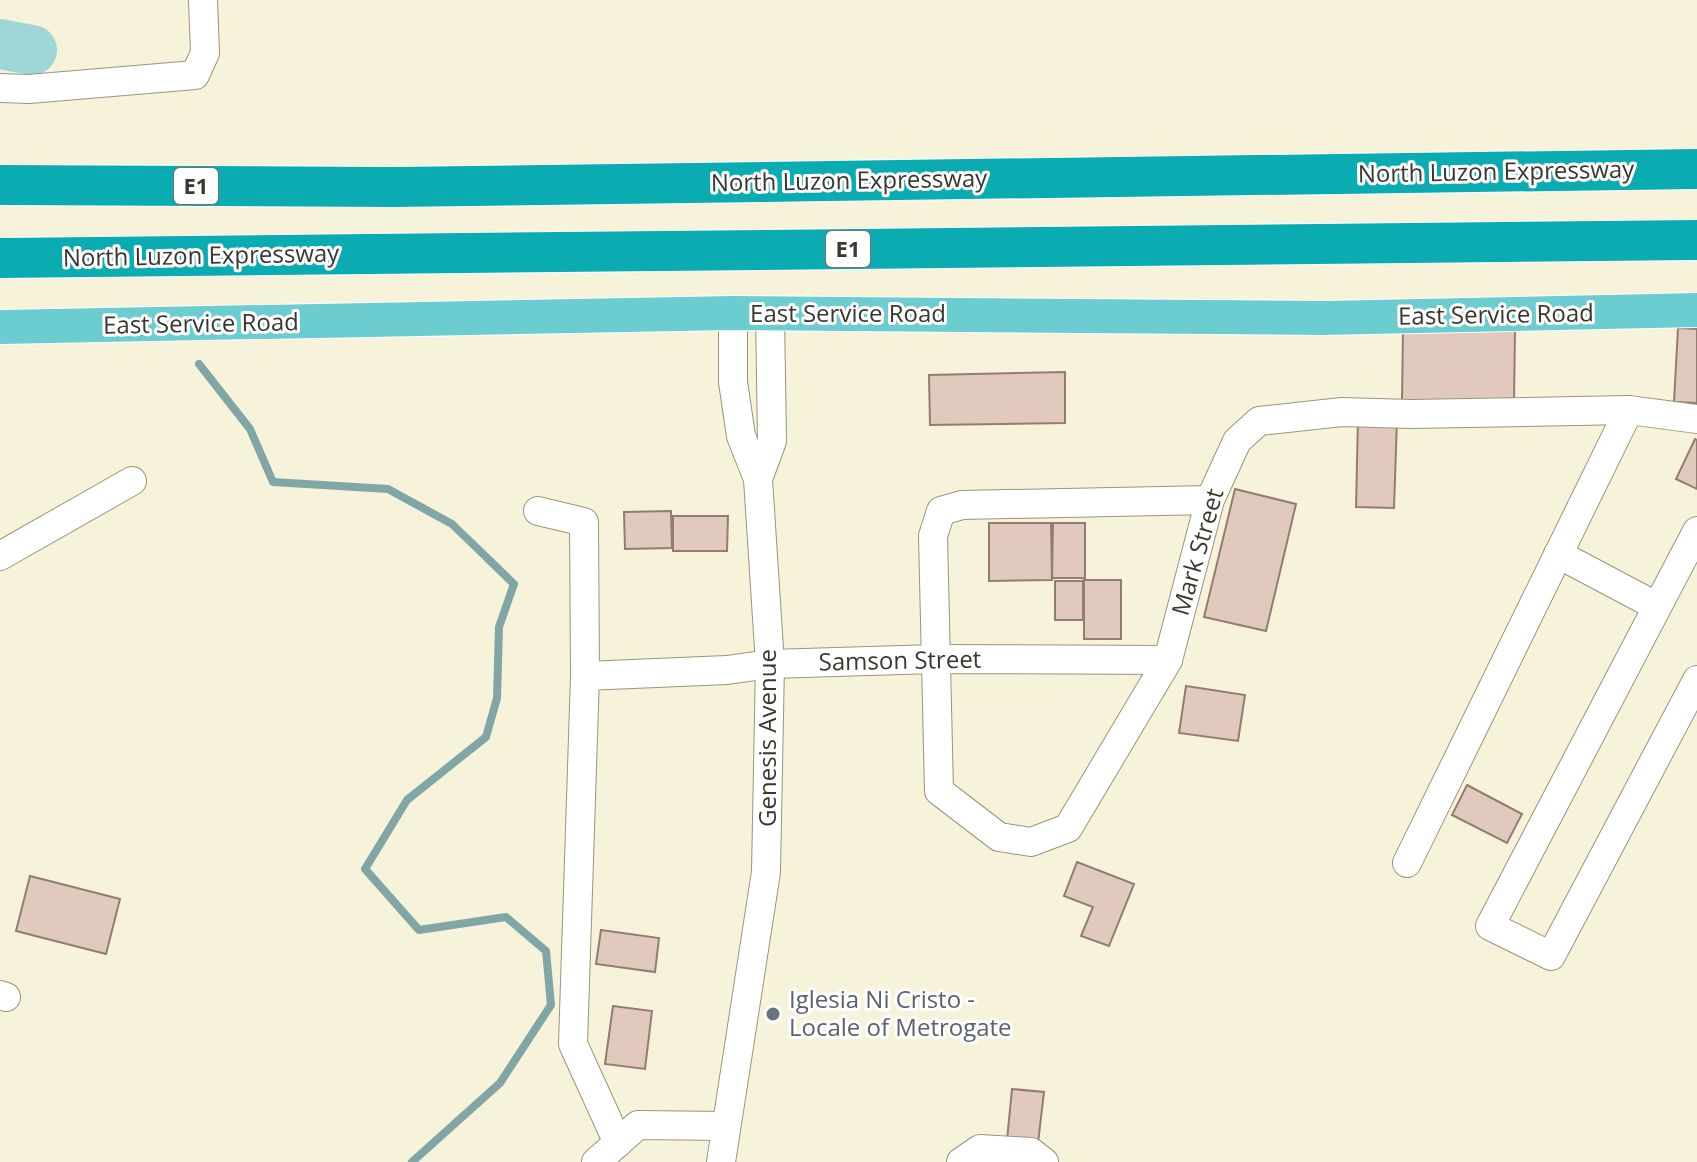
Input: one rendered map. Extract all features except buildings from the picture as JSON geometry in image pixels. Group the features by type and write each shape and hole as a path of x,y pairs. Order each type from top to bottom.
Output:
{"highway":[{"name":"North Luzon Expressway","path":"0,185 393,187 1697,169"},
{"name":"North Luzon Expressway","path":"0,258 1697,240"}],"main road":[{"name":"East Service Road","path":"0,327 733,313 1323,318 1697,310"}],"street":[{"path":"0,88 29,89 195,75 205,53 203,0"},
{"path":"733,313 733,382 741,436 758,479"},
{"name":"Genesis Avenue","path":"721,1162 766,872 770,664 758,479 772,441 770,314"},
{"path":"1407,863 1629,410"},
{"name":"Mark Street","path":"935,659 939,791 999,837 1031,842 1068,828 1168,660 1210,500 1237,441 1259,421 1342,412 1411,414 1629,410 1697,419"},
{"path":"0,556 132,481"},
{"path":"935,659 933,536 941,511 962,505 1210,500"},
{"path":"538,511 584,522 585,676 573,1044 618,1143"},
{"path":"1697,531 1490,926 1551,956 1697,680"},
{"path":"1558,554 1656,606"},
{"name":"Samson Street","path":"585,676 727,670 770,664 935,659 1168,660"},
{"path":"596,1162 638,1125 726,1126"},
{"path":"961,1162 980,1149 1031,1152 1044,1162"}],"waterway":[{"path":"0,44 32,50"},
{"path":"199,364 250,429 273,482 388,489 452,524 514,584 499,627 497,698 486,737 407,800 365,869 419,930 506,917 546,951 551,1005 500,1083 412,1162"}],"place":[{"name":"Iglesia Ni Cristo - Locale of Metrogate","path":"773,1014"}]}
